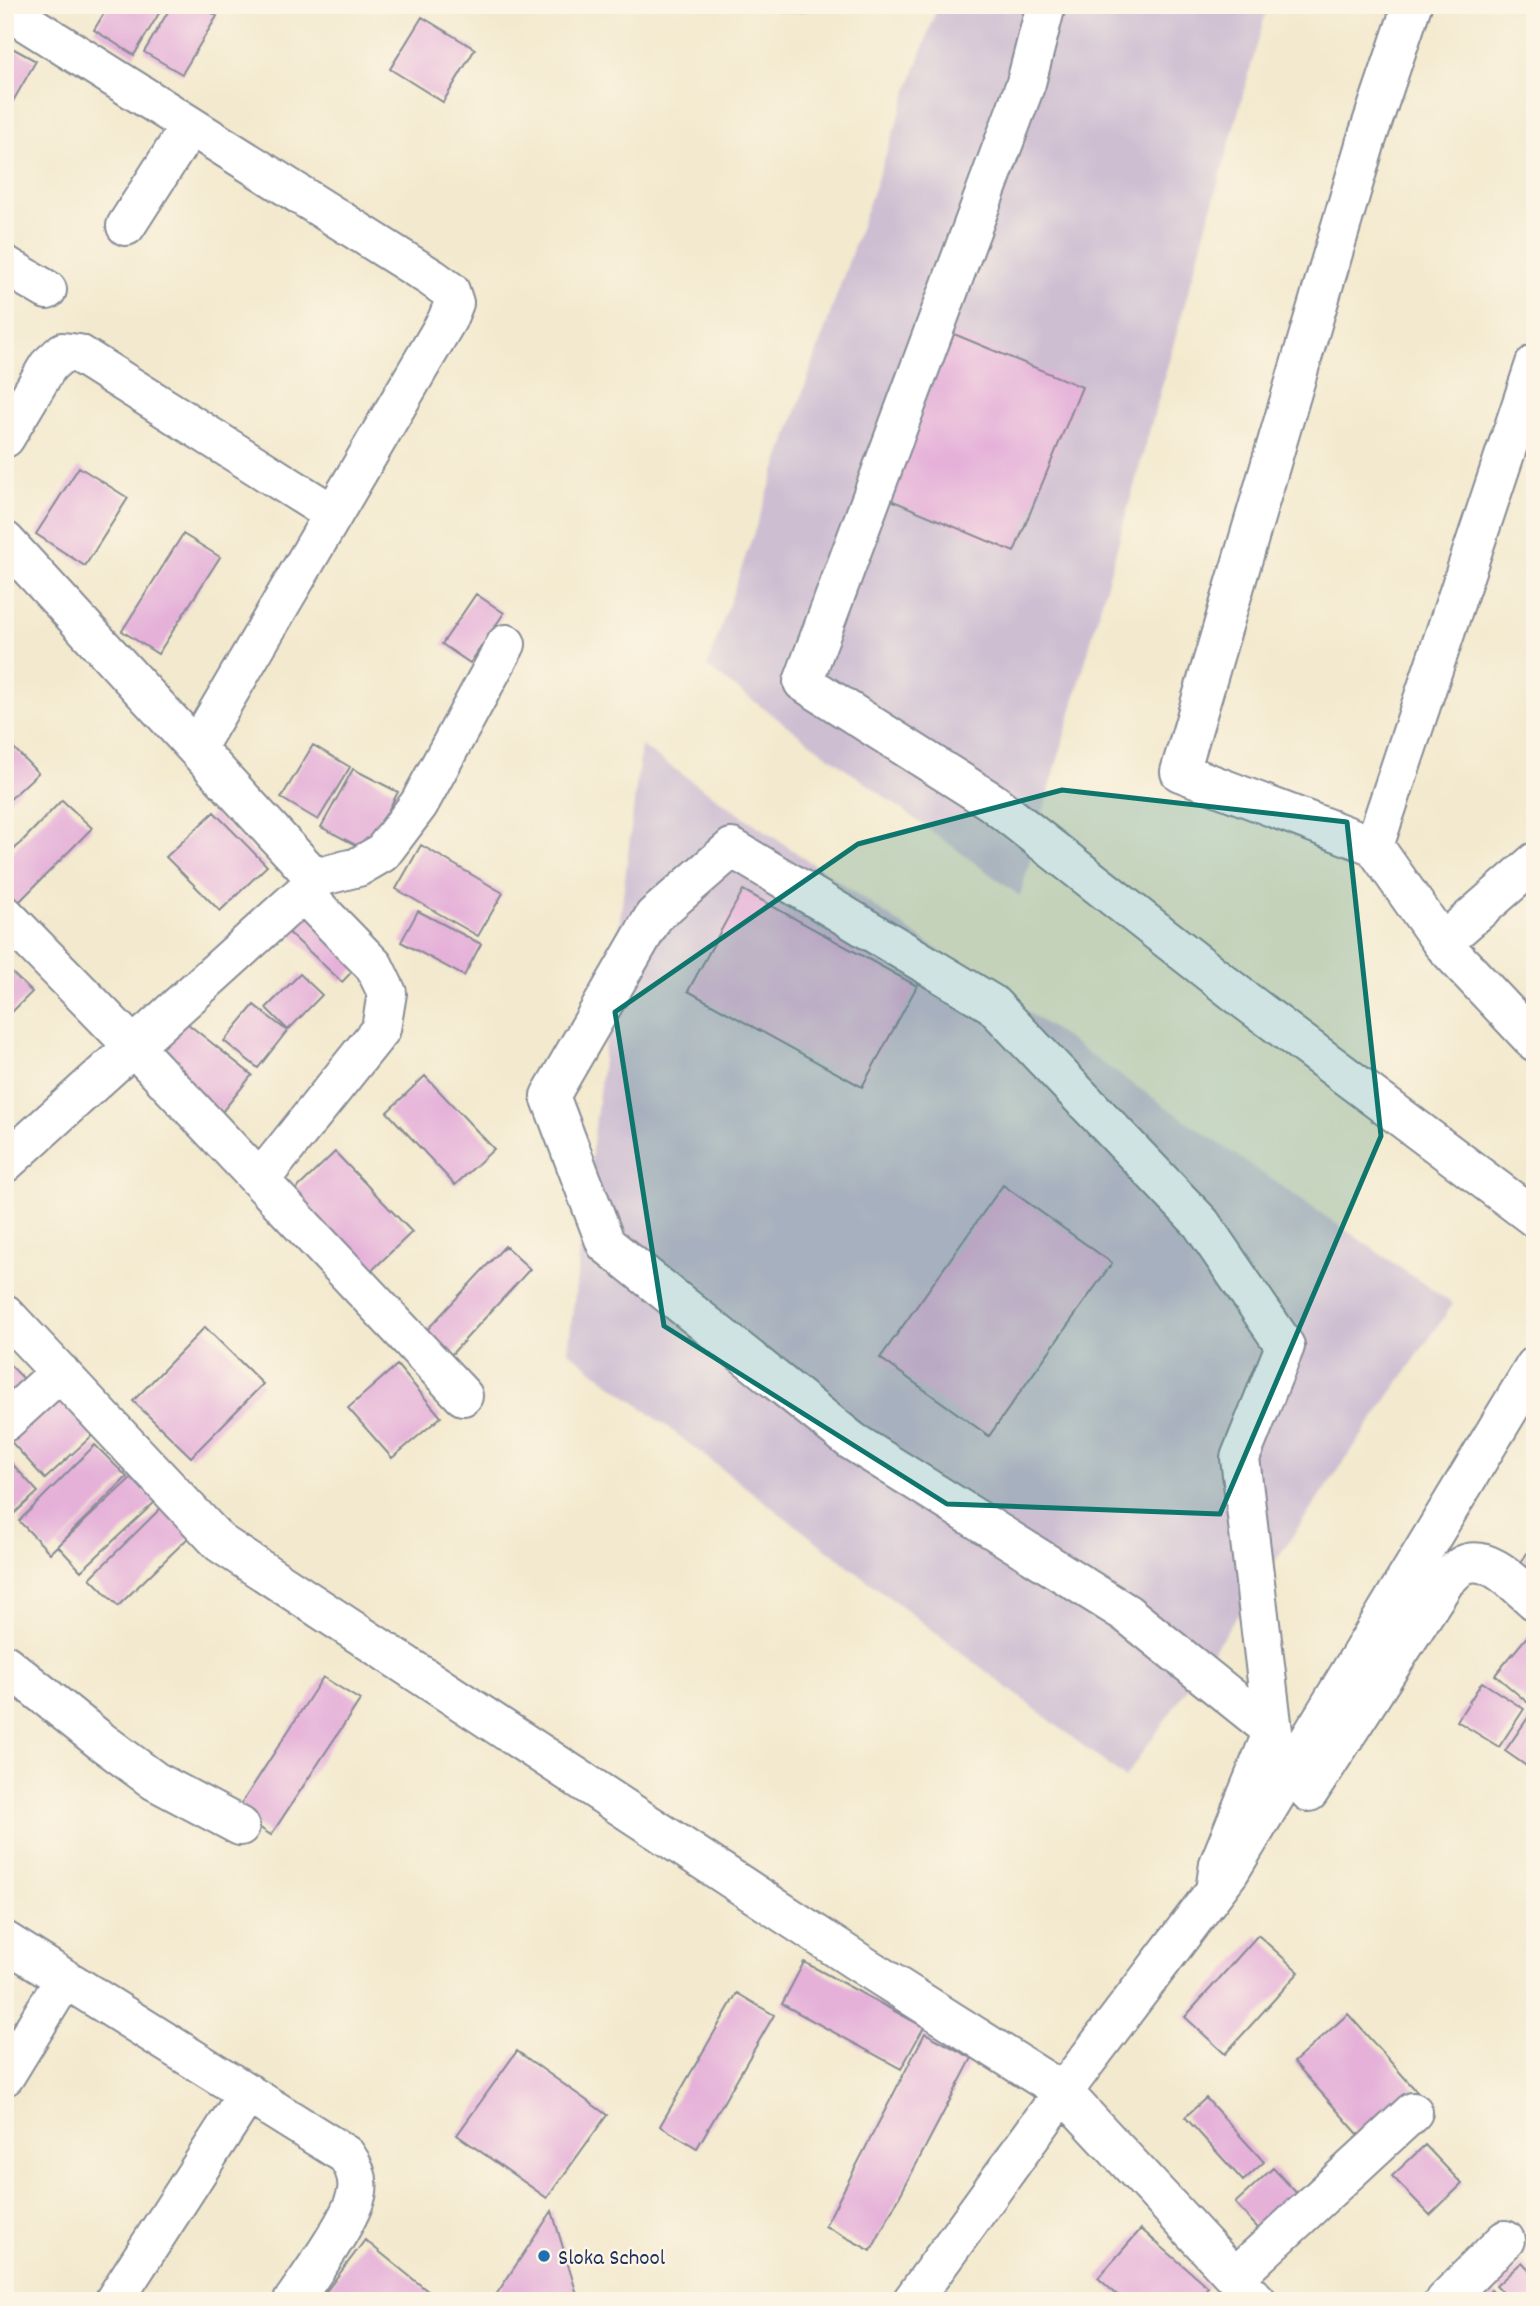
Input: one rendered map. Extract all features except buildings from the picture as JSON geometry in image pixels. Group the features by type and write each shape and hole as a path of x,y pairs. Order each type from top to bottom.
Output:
{"street":[{"path":"1046,5 1027,83 803,682 992,802 1245,1001 1535,1218"},
{"path":"1412,5 1366,141 1180,772 1374,846 1443,943 1535,1042"},
{"path":"5,9 450,291 454,303 447,320 197,747"},
{"path":"127,226 190,125"},
{"path":"5,265 47,290"},
{"path":"5,438 48,366 63,352 79,354 333,514"},
{"path":"1374,846 1535,363"},
{"path":"5,541 197,747 374,966 387,993 381,1029 260,1180"},
{"path":"5,1163 309,885 358,867 382,853 419,804 506,644"},
{"path":"1215,1891 1219,1864 1273,1731 1240,1458 1285,1346 1201,1223 992,1004 732,848 654,916 550,1096 606,1244 852,1441 1126,1613 1273,1731"},
{"path":"1443,943 1535,862"},
{"path":"5,915 133,1046 463,1396"},
{"path":"5,1314 220,1544 855,1960 1063,2092 1242,2292 1413,2112"},
{"path":"912,2301 1063,2092 1230,1871 1535,1366"},
{"path":"5,1422 60,1372"},
{"path":"1215,1891 1253,1878 1446,1580 1463,1565 1475,1563 1492,1566 1535,1601"},
{"path":"5,1664 155,1781 240,1826"},
{"path":"5,1941 346,2155 355,2167 358,2189 352,2209 293,2301"},
{"path":"5,2076 64,1980"},
{"path":"114,2301 248,2093"},
{"path":"1444,2301 1505,2240"}],"highlighted area":[{"path":"1062,790 1347,822 1381,1136 1220,1514 947,1504 664,1326 615,1012 858,844"}],"shaded area":[{"path":"938,5 1268,5 1020,896 707,667"},
{"path":"641,746 1453,1304 1125,1778 568,1351"}],"water":[{"path":"758,5 816,5 795,11"}],"place":[{"name":"Sloka School","path":"544,2256"}]}
